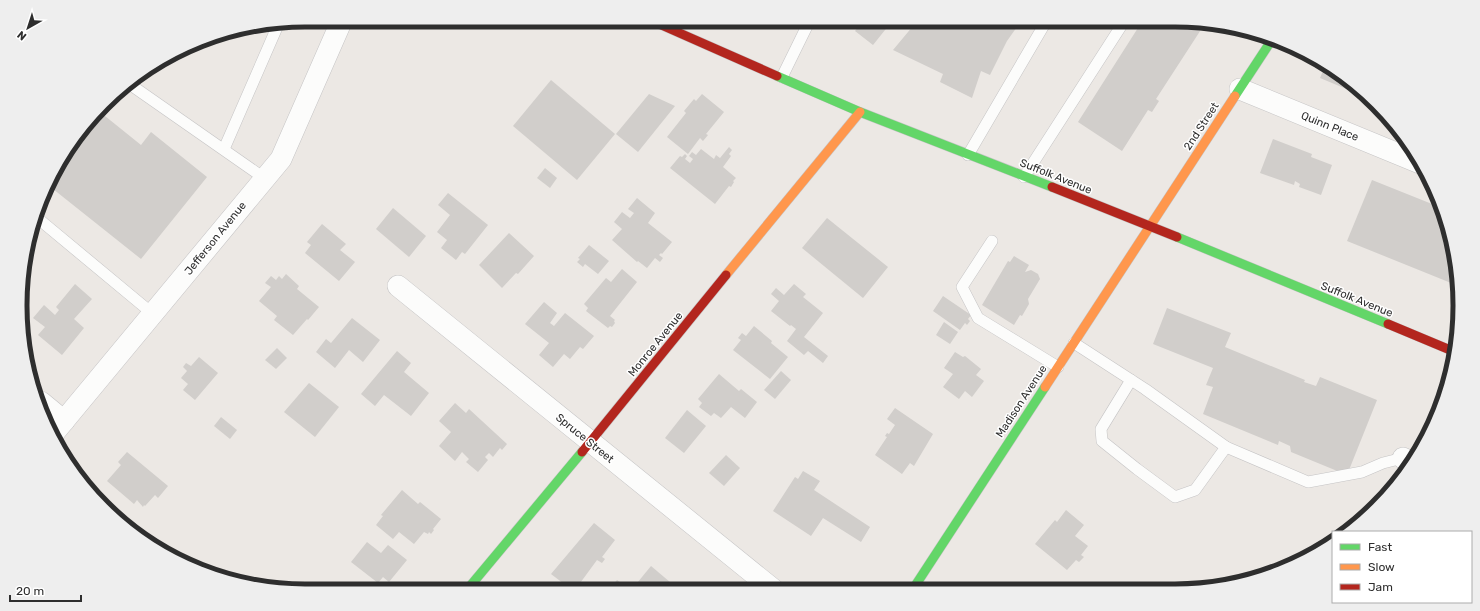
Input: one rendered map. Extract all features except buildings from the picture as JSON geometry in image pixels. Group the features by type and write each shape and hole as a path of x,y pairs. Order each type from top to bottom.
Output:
{"street":[{"name":"Jefferson Avenue","path":"58,428 281,158 339,27"},
{"name":"Suffolk Avenue","path":"666,27 860,112 1150,226 1450,350"},
{"name":"2nd Street","path":"1150,226 1269,44"},
{"name":"Quinn Place","path":"1240,89 1411,158"},
{"name":"Monroe Avenue","path":"472,584 860,112"},
{"name":"Madison Avenue","path":"916,584 1150,226"},
{"name":"Spruce Street","path":"398,286 767,584"},
{"path":"49,415 58,428"}],"lane":[{"path":"782,78 807,27"},
{"path":"968,155 1043,27"},
{"path":"1024,177 1120,27"},
{"path":"224,149 276,29"},
{"path":"134,87 264,178"},
{"path":"40,221 152,314"},
{"path":"992,241 962,287 978,318 1058,367"},
{"path":"1074,343 1131,380 1226,447 1308,482 1362,472 1383,463 1405,461"},
{"path":"1131,380 1101,429 1102,441 1136,469 1175,497 1195,490 1226,447"}],"traffic: fast":[{"path":"1235,96 1269,44"},
{"path":"777,76 860,112 1052,187"},
{"path":"1177,237 1388,324"},
{"path":"916,584 1045,387"},
{"path":"472,584 582,452"}],"traffic: slow":[{"path":"1045,387 1235,96"},
{"path":"726,275 860,112"}],"traffic: jam":[{"path":"666,27 777,76"},
{"path":"1052,187 1177,237"},
{"path":"582,452 726,275"},
{"path":"1388,324 1450,350"}]}
